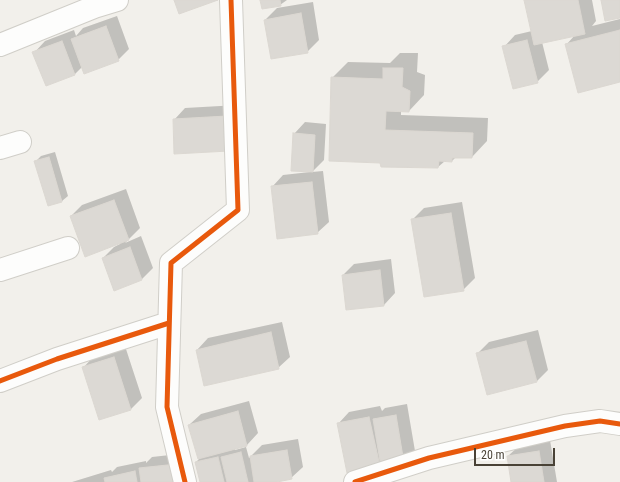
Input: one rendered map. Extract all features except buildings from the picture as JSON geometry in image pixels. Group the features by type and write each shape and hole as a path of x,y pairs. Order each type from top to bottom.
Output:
{"street":[{"path":"0,45 94,7 116,0"},
{"path":"184,482 167,407 171,263 238,210 231,0"},
{"path":"0,270 68,248"},
{"path":"0,381 57,359 169,323"},
{"path":"355,482 429,458 565,426 600,421 620,424"}],"cycle path":[{"path":"185,482 167,407 171,263 238,210 231,0"},
{"path":"0,381 57,359 169,323"},
{"path":"355,482 429,458 565,426 600,421 620,424"}]}
